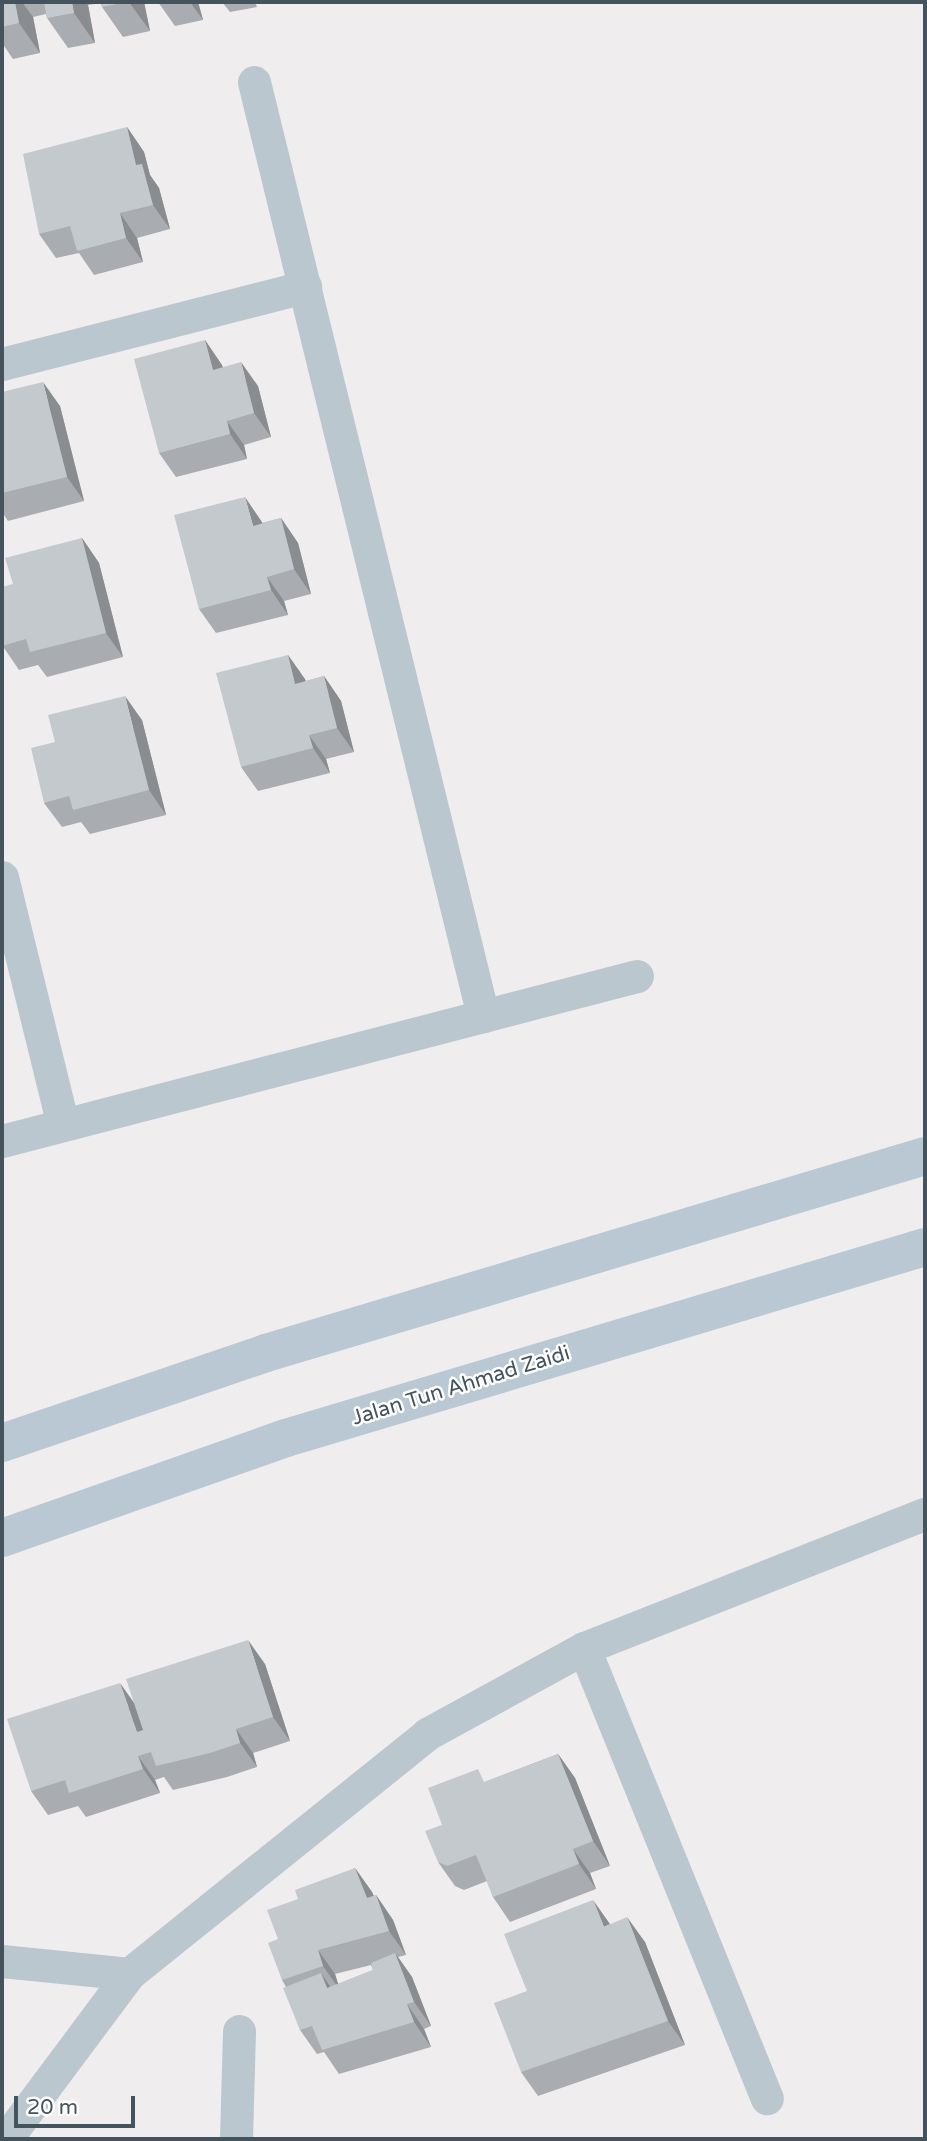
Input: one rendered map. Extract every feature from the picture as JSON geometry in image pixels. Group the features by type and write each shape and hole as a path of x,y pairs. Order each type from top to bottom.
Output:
{"main road":[{"path":"2,1443 267,1353 925,1156"},
{"name":"Jalan Tun Ahmad Zaidi","path":"2,1538 286,1438 925,1247"}],"street":[{"path":"254,82 483,1016"},
{"path":"2,364 305,287"},
{"path":"2,877 63,1125"},
{"path":"2,1141 636,976"},
{"path":"13,2138 129,1974 428,1734 584,1647 925,1514"},
{"path":"584,1647 767,2098"},
{"path":"2,1961 129,1974"},
{"path":"236,2139 239,2031"}],"building":[{"path":"2,2 15,2 19,23 2,27"},
{"path":"44,2 72,2 74,13 47,18"},
{"path":"100,2 127,2 102,7"},
{"path":"127,127 136,165 142,164 153,205 120,213 126,238 77,251 70,226 39,234 23,154"},
{"path":"205,340 213,370 241,362 254,413 227,421 230,434 159,453 134,359"},
{"path":"43,382 67,477 2,493 2,392"},
{"path":"245,497 253,526 281,518 294,569 267,577 271,590 199,609 174,515"},
{"path":"82,538 106,633 30,652 26,639 2,646 2,587 13,584 5,558"},
{"path":"288,655 295,684 324,676 337,728 309,735 313,748 241,767 216,673"},
{"path":"125,696 149,790 73,810 69,796 44,803 31,748 55,742 48,715"},
{"path":"248,1640 273,1717 236,1729 240,1743 156,1766 151,1752 138,1756 143,1769 69,1793 65,1780 31,1791 7,1719 120,1683 137,1732 143,1730 126,1679"},
{"path":"558,1754 593,1841 573,1849 579,1864 493,1897 476,1855 447,1866 438,1862 425,1831 442,1825 428,1788 478,1769 484,1782"},
{"path":"355,1868 367,1898 376,1895 389,1931 318,1950 323,1966 282,1980 268,1943 278,1939 267,1910 298,1899 295,1890"},
{"path":"593,1900 604,1927 627,1917 668,2021 521,2072 494,2003 527,1991 504,1934"},
{"path":"395,1953 414,2002 407,2004 414,2022 322,2050 312,2026 300,2030 283,1988 321,1973 327,1988 373,1970 371,1963"}]}
